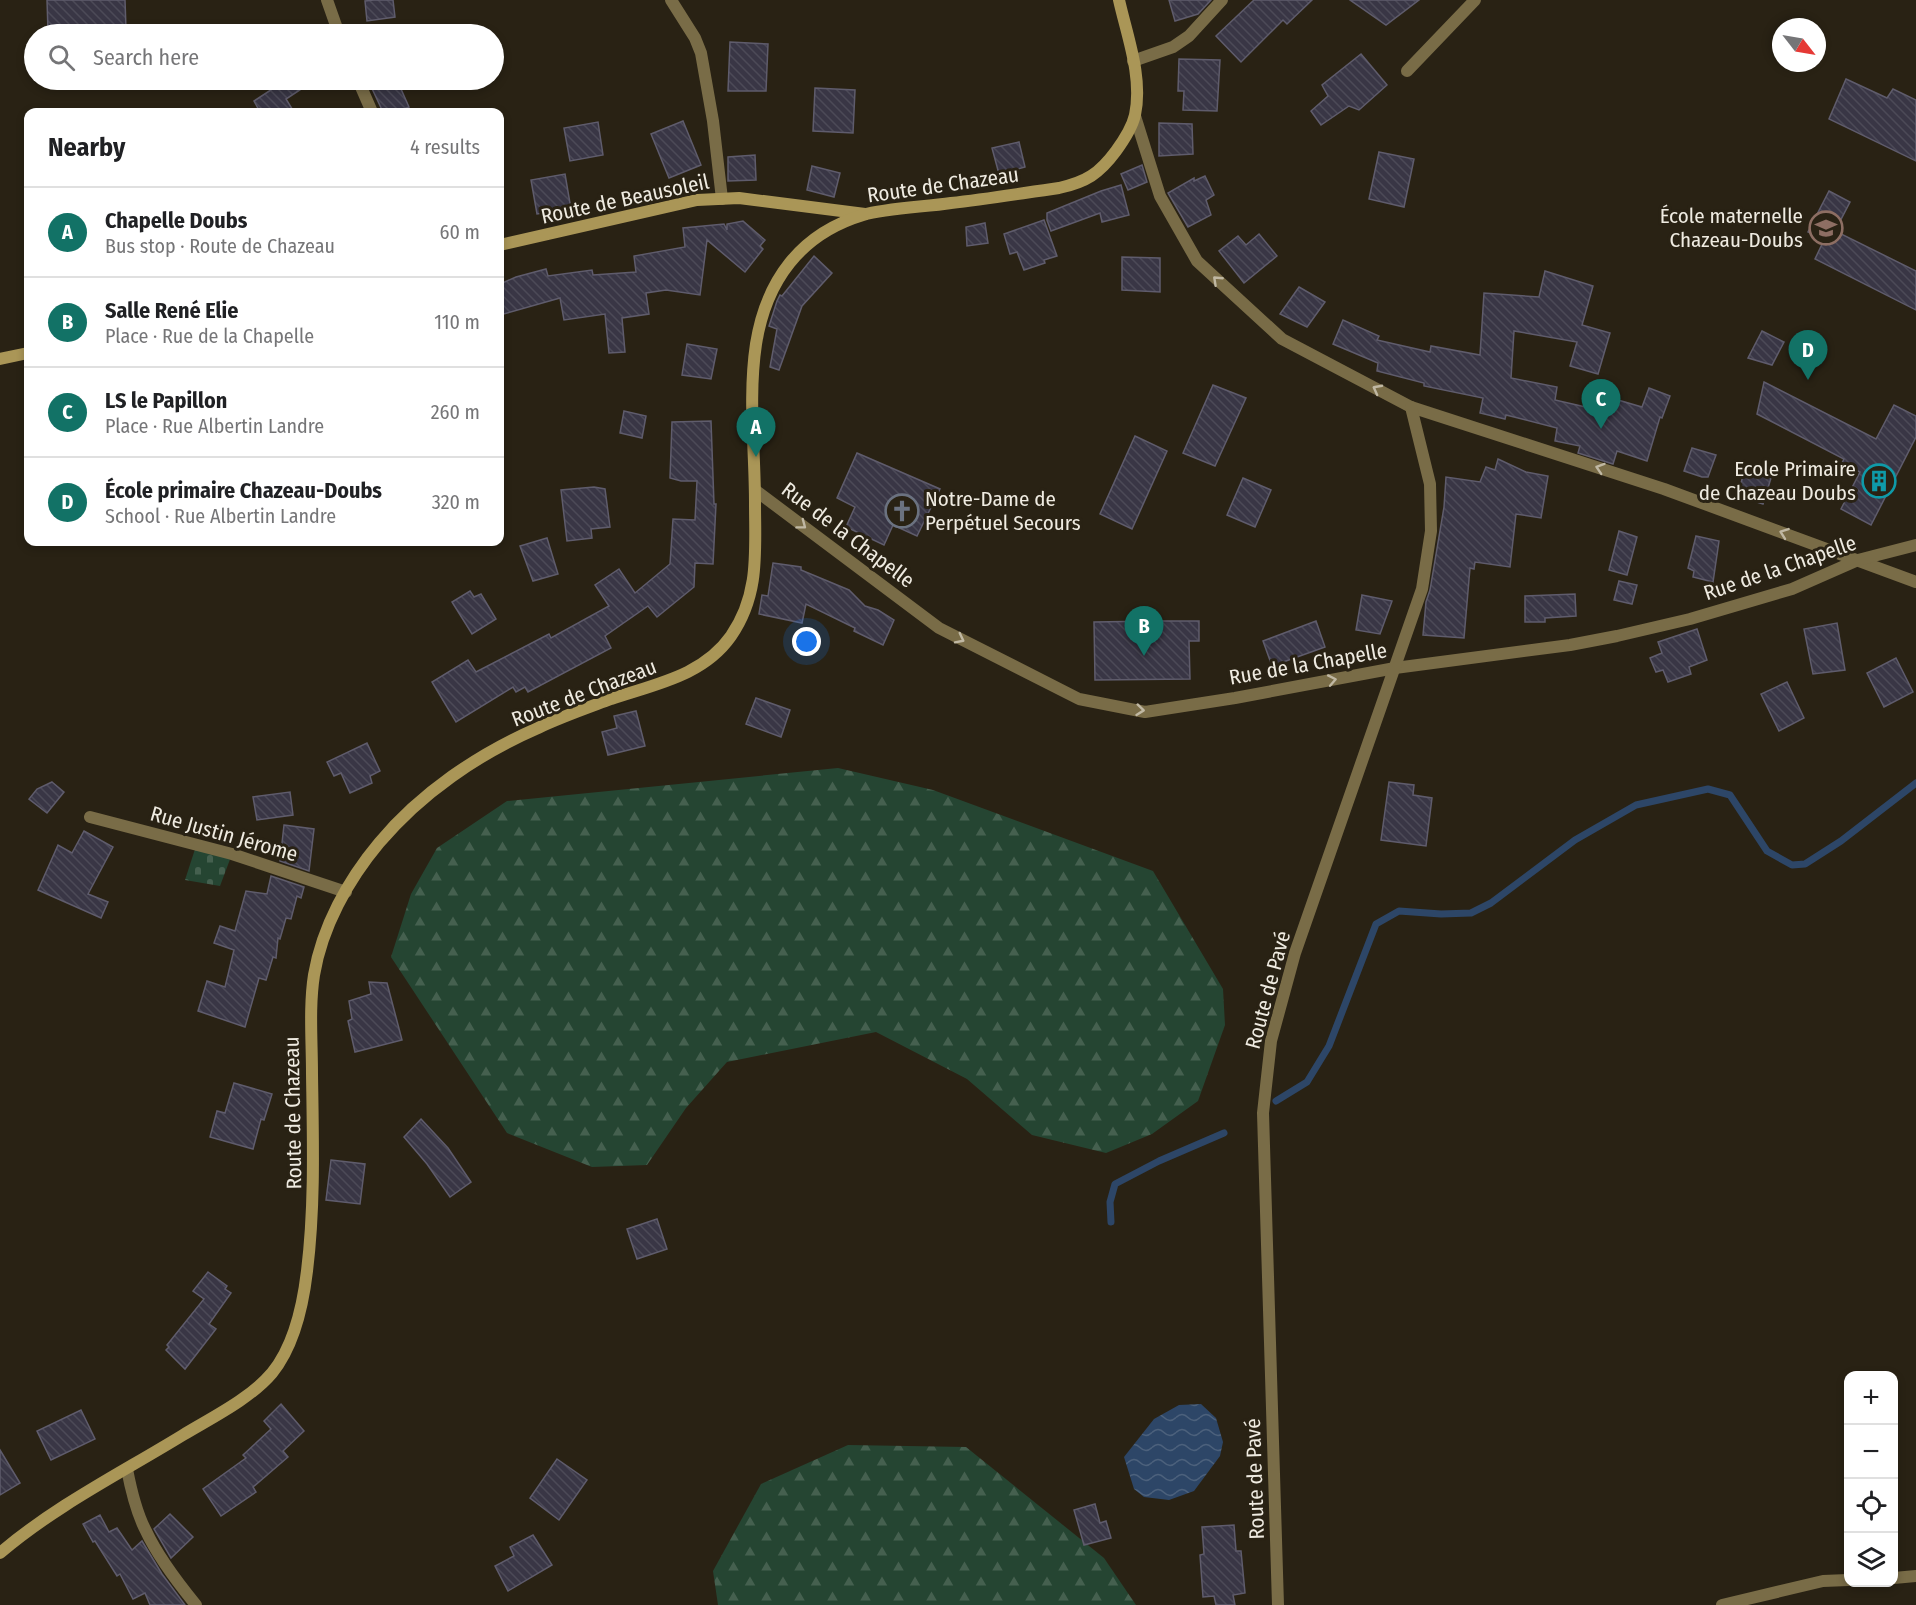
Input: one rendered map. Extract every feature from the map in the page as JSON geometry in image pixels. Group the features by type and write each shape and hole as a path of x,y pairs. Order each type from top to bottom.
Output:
{"main road":[{"name":"Route de Chazeau","path":"0,1553 28,1529 216,1416 254,1389 273,1372 294,1330 301,1310 306,1283 314,1189 311,1008 314,975 332,916 346,892 380,842 421,800 458,771 535,729 608,700 683,676 716,654 730,638 741,620 754,581 755,490 752,419 755,348 766,305 783,269 798,253 835,226 866,214 1078,183 1090,178 1112,156 1128,133 1135,116 1137,87 1119,0"},
{"name":"Route de Beausoleil","path":"504,244 698,200 739,198 866,214"},
{"path":"0,359 24,354"}],"street":[{"path":"327,0 335,24"},
{"path":"670,0 695,38 701,53 713,121 722,199"},
{"path":"1133,61 1173,47 1190,36 1222,0"},
{"path":"1407,71 1475,0"},
{"path":"362,90 370,108"},
{"path":"1135,116 1160,196 1197,261 1282,339 1411,407 1647,483 1916,582"},
{"name":"Route de Pavé","path":"1278,1605 1263,1113 1271,1041 1295,953 1422,589 1431,531 1430,484 1411,407"},
{"name":"Rue de la Chapelle","path":"755,490 939,628 1079,699 1145,712 1235,698 1395,668 1570,645 1690,619 1792,589 1858,560 1916,544"},
{"name":"Rue Justin Jérome","path":"90,817 232,854 346,892"},
{"path":"127,1469 132,1494 146,1532 162,1559 196,1605"},
{"path":"1898,1578 1916,1576"},
{"path":"1722,1605 1823,1581 1844,1580"}],"green space":[{"path":"838,768 933,790 1153,871 1223,989 1225,1025 1198,1101 1152,1134 1106,1153 1032,1135 967,1079 876,1032 727,1062 686,1108 647,1165 592,1167 507,1133 391,957 411,894 437,848 507,801"},
{"path":"197,843 232,854 220,886 185,880"},
{"path":"848,1445 966,1447 1104,1558 1136,1605 718,1605 713,1571 761,1484"}],"water":[{"path":"1201,1404 1216,1418 1223,1442 1220,1456 1194,1491 1169,1500 1144,1497 1134,1489 1124,1457 1154,1419 1179,1405"}],"building":[{"path":"47,0 125,0 126,24 48,24"},
{"path":"393,0 395,17 367,21 365,1"},
{"path":"1169,0 1211,0 1198,14 1175,21"},
{"path":"1254,0 1312,0 1287,24 1283,20 1241,62 1216,36"},
{"path":"1350,0 1419,0 1386,25"},
{"path":"730,42 768,44 766,91 728,91"},
{"path":"1361,54 1387,85 1359,110 1349,106 1321,125 1311,111 1328,96 1322,85"},
{"path":"1179,59 1220,60 1217,111 1183,110 1184,91 1178,91"},
{"path":"1846,79 1887,98 1893,89 1916,100 1916,161 1829,119"},
{"path":"815,88 855,90 853,133 813,131"},
{"path":"271,90 300,90 286,99 292,108 258,108 254,101"},
{"path":"373,90 401,90 409,107 407,108 381,108"},
{"path":"683,121 701,165 669,178 651,134"},
{"path":"598,122 603,155 570,161 564,128"},
{"path":"1159,123 1192,124 1193,154 1159,156"},
{"path":"1019,142 1025,167 999,174 992,148"},
{"path":"1379,152 1414,159 1404,207 1369,199"},
{"path":"755,155 756,180 728,181 728,157"},
{"path":"1142,165 1147,182 1128,190 1121,174"},
{"path":"812,166 840,173 834,197 807,190"},
{"path":"565,174 571,209 537,214 531,180"},
{"path":"1205,176 1214,195 1206,200 1211,215 1188,227 1168,193 1194,178 1194,181"},
{"path":"1121,185 1129,215 1102,222 1100,213 1051,231 1047,213"},
{"path":"1829,191 1850,202 1835,231 1916,271 1916,310 1815,259 1824,240 1808,232"},
{"path":"1044,220 1057,256 1024,270 1017,252 1010,254 1004,234"},
{"path":"743,221 765,240 760,246 763,249 745,272 707,240 700,295 666,290 646,293 649,314 622,318 625,352 609,353 605,314 564,320 560,298 504,314 504,282 516,277 546,269 548,276 592,270 593,275 636,272 634,256 685,247 683,228 724,224 727,230 727,224"},
{"path":"985,223 988,243 967,246 966,227"},
{"path":"1259,234 1277,256 1244,283 1219,251 1238,236 1246,245"},
{"path":"814,256 832,273 802,306 779,370 770,367 777,329 769,326 777,301"},
{"path":"1122,257 1160,258 1160,292 1122,290"},
{"path":"1545,271 1593,286 1582,325 1610,333 1598,374 1570,366 1577,342 1514,331 1511,378 1557,387 1555,400 1590,408 1594,393 1642,407 1649,388 1670,396 1662,418 1660,417 1647,461 1617,451 1613,464 1578,453 1580,446 1555,441 1557,428 1506,415 1505,419 1480,413 1483,398 1424,386 1424,383 1377,371 1378,363 1333,344 1343,320 1379,336 1377,340 1430,352 1431,346 1480,355 1484,293 1539,297"},
{"path":"1299,287 1325,302 1307,327 1280,314"},
{"path":"1762,331 1784,342 1772,365 1748,358"},
{"path":"687,344 717,349 711,379 682,375"},
{"path":"1764,382 1876,439 1894,405 1916,416 1916,437 1871,525 1841,509 1860,472 1842,463 1844,459 1757,414"},
{"path":"1213,385 1246,398 1215,466 1183,453"},
{"path":"624,411 646,416 642,438 620,433"},
{"path":"711,421 714,504 716,504 713,564 695,563 694,587 657,617 648,606 605,636 611,648 528,692 525,687 516,692 513,687 456,722 432,682 468,660 476,672 549,634 551,638 609,606 595,585 619,569 635,593 670,564 673,519 695,520 697,481 670,478 672,422"},
{"path":"1135,436 1167,451 1132,529 1100,514"},
{"path":"1692,448 1716,455 1708,477 1684,471"},
{"name":"Notre-Dame de Perpétuel Secours","path":"857,453 940,489 917,536 893,525 884,545 846,527 855,507 837,498"},
{"path":"1498,459 1526,472 1548,476 1541,518 1516,514 1510,567 1475,562 1474,569 1470,568 1464,638 1423,635 1426,602 1444,507 1446,477 1480,482 1486,467 1495,470"},
{"path":"1744,471 1771,478 1763,504 1738,496"},
{"path":"1243,478 1271,490 1255,527 1227,515"},
{"path":"594,487 605,489 610,527 591,529 592,538 567,541 561,490"},
{"path":"1619,531 1637,537 1627,575 1609,570"},
{"path":"1696,536 1719,541 1713,582 1693,577 1694,571 1688,568"},
{"path":"547,538 558,574 533,581 520,546"},
{"path":"773,563 801,567 801,570 849,590 865,606 878,610 894,620 883,645 854,631 855,628 806,604 802,623 759,614 762,595 768,596"},
{"path":"1619,581 1637,585 1632,604 1614,600"},
{"path":"470,591 474,597 481,594 496,619 472,634 452,602"},
{"path":"1575,594 1576,616 1545,618 1545,622 1525,622 1525,596"},
{"path":"1362,595 1392,601 1380,634 1356,630"},
{"path":"1199,621 1199,641 1189,641 1190,679 1095,680 1094,622"},
{"path":"1316,621 1325,647 1272,666 1263,641"},
{"path":"1837,623 1845,670 1813,674 1804,629"},
{"path":"1697,629 1707,660 1689,667 1691,674 1668,682 1663,670 1656,672 1650,658 1662,653 1658,642"},
{"path":"1896,658 1913,692 1884,707 1867,673"},
{"path":"1787,682 1804,718 1779,731 1761,694"},
{"path":"756,698 790,710 781,737 746,724"},
{"path":"636,711 645,746 608,755 602,732 617,728 614,716"},
{"path":"367,743 380,771 370,776 372,783 350,793 341,773 334,776 327,762"},
{"path":"52,782 64,792 47,813 29,799 37,789"},
{"path":"1389,782 1414,785 1413,795 1432,798 1426,846 1381,840"},
{"path":"290,792 293,815 257,820 253,797"},
{"path":"284,825 314,829 309,871 280,861"},
{"path":"84,831 113,847 88,894 108,902 101,918 38,890 58,845 72,853"},
{"path":"271,876 304,887 301,898 297,896 291,919 286,918 280,939 278,938 276,958 273,957 266,980 259,978 245,1027 198,1011 207,981 225,987 234,950 214,943 220,926 235,931 246,891 267,894"},
{"path":"369,982 387,983 402,1040 355,1052 348,1021 352,1019 349,1001 371,994"},
{"path":"234,1083 272,1094 264,1120 261,1119 253,1149 210,1137 217,1111 225,1113"},
{"path":"421,1119 448,1148 471,1182 450,1197 427,1164 404,1137"},
{"path":"331,1160 365,1164 360,1204 326,1200"},
{"path":"657,1219 667,1249 637,1259 627,1229"},
{"path":"208,1272 227,1286 225,1289 231,1293 209,1324 216,1329 185,1369 166,1350 169,1347 167,1345 204,1299 193,1291"},
{"path":"281,1404 304,1431 283,1451 288,1457 253,1487 256,1492 221,1516 203,1489 246,1458 243,1455 271,1429 264,1421"},
{"path":"81,1410 95,1439 51,1460 37,1431"},
{"path":"0,1450 20,1483 0,1495"},
{"path":"557,1459 587,1480 559,1520 530,1498"},
{"path":"1095,1504 1100,1523 1106,1521 1111,1538 1084,1545 1074,1510"},
{"path":"170,1514 193,1537 171,1558 154,1529"},
{"path":"100,1515 109,1532 117,1528 132,1550 142,1541 162,1574 185,1605 150,1605 145,1593 133,1599 120,1574 117,1576 83,1524"},
{"path":"1234,1525 1236,1551 1241,1551 1245,1593 1233,1595 1235,1605 1216,1605 1214,1596 1203,1597 1200,1555 1204,1554 1202,1527"},
{"path":"533,1535 552,1565 508,1591 495,1566 514,1556 510,1547"}],"waterway":[{"path":"1276,1101 1307,1082 1329,1046 1376,924 1399,911 1441,914 1471,913 1491,903 1575,840 1636,805 1708,789 1730,795 1767,851 1792,865 1805,864 1841,841 1916,783"},
{"path":"1111,1222 1110,1202 1115,1184 1159,1161 1224,1133"}],"place":[{"name":"École maternelle Chazeau-Doubs","path":"1826,228"},
{"name":"École primaire Chazeau-Doubs","path":"1808,380"},
{"name":"LS le Papillon","path":"1601,429"},
{"name":"Chapelle Doubs","path":"756,457"},
{"name":"Ecole Primaire de Chazeau Doubs","path":"1879,481"},
{"name":"Notre-Dame de Perpétuel Secours","path":"902,511"},
{"name":"Salle René Elie","path":"1144,656"}]}
